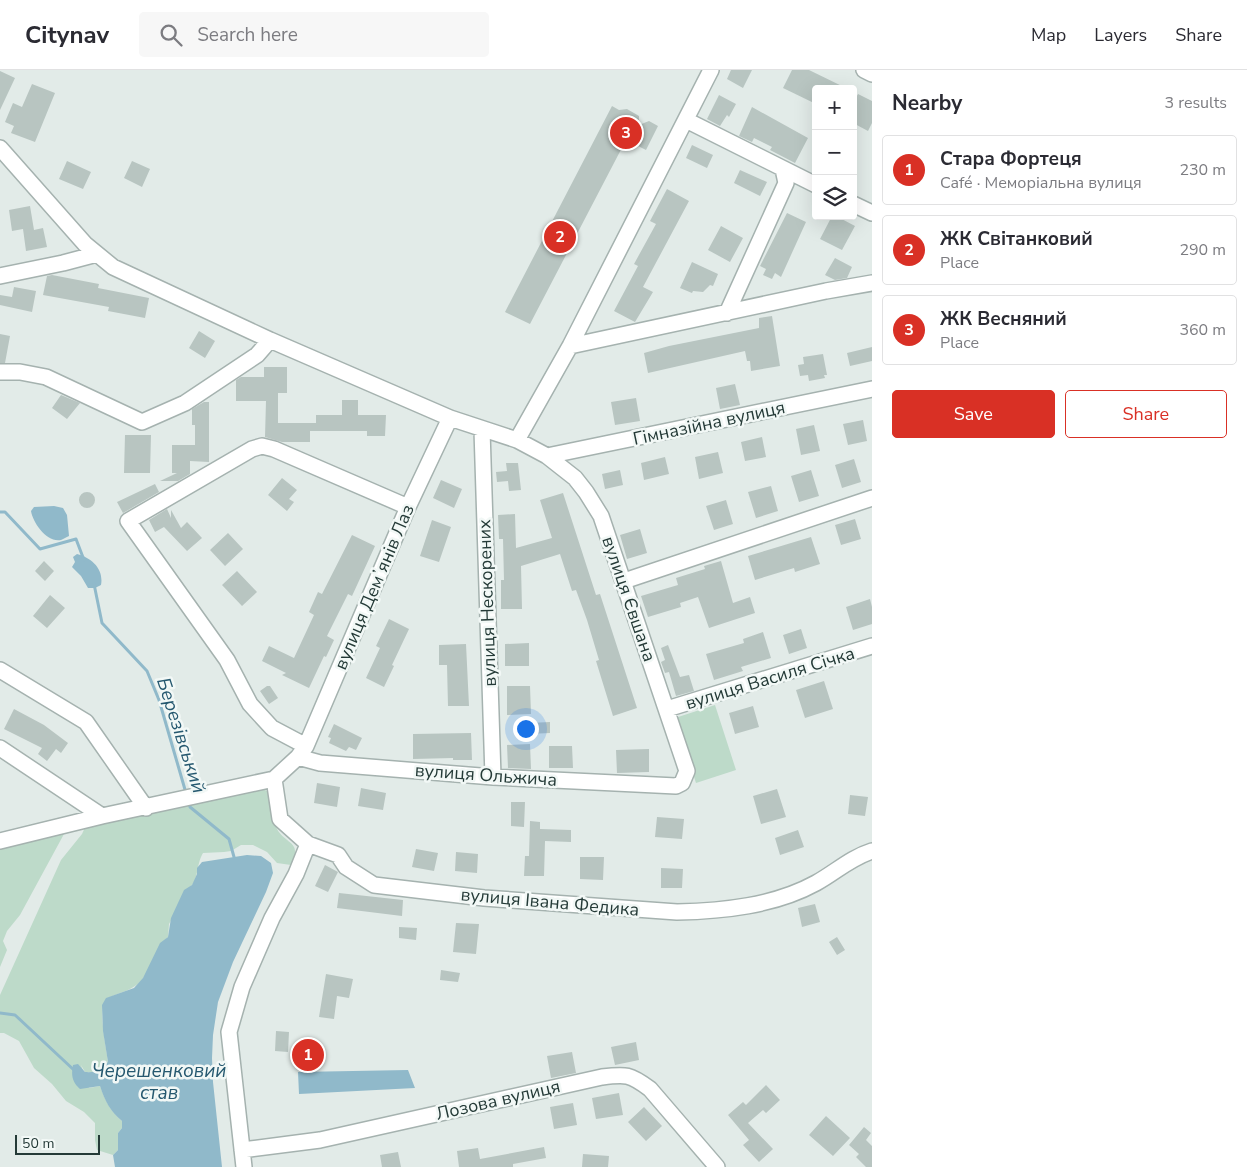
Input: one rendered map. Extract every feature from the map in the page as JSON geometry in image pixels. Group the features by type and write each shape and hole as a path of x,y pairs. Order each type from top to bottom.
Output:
{"street":[{"path":"517,440 570,346 711,70"},
{"path":"864,70 872,74"},
{"path":"686,120 812,183"},
{"name":"вулиця Євшана","path":"0,148 85,244 113,267 270,340 450,418 517,440 547,456 575,478 600,516 667,709 687,771 682,783 676,786"},
{"path":"727,313 786,183 783,169"},
{"path":"857,206 872,213"},
{"path":"0,276 97,254"},
{"path":"570,346 826,291 872,283"},
{"path":"0,372 20,372 46,377 142,422 185,403 257,355 270,340"},
{"name":"Гімназійна вулиця","path":"547,456 872,389"},
{"name":"вулиця Демʼянів Лаз","path":"302,751 408,507 450,418"},
{"name":"вулиця Нескорених","path":"482,430 493,777"},
{"name":"вулиця Ольжича","path":"408,507 274,449 262,446 252,449 128,521 227,660 250,704 272,728 320,763 493,777 676,786"},
{"path":"624,581 872,498"},
{"name":"вулиця Василя Січка","path":"667,709 872,646"},
{"path":"0,670 86,722 146,808"},
{"path":"0,748 102,816"},
{"path":"0,841 102,816 274,779 302,751"},
{"name":"вулиця Івана Федика","path":"274,779 280,819 308,844 338,855 346,867 374,885 484,898 677,912 729,908 773,900 795,893 816,883 856,856 872,851"},
{"path":"244,1167 229,1032 242,988 272,918 296,874 308,844"},
{"name":"Лозова вулиця","path":"242,1150 320,1140 602,1077 623,1074 637,1079 650,1089 717,1167"}],"green space":[{"path":"715,705 736,770 696,783 675,718"},
{"path":"261,788 271,793 277,829 294,847 295,852 291,865 277,863 267,852 253,845 241,845 231,851 203,853 196,877 169,924 168,937 163,941 146,975 134,987 108,998 105,1002 102,1018 108,1062 93,1072 85,1072 81,1065 89,1088 100,1086 108,1105 122,1121 122,1128 118,1133 118,1150 113,1155 97,1150 95,1123 84,1112 66,1101 52,1084 34,1068 19,1041 4,1033 0,1033 0,995 61,860 82,834 87,823"},
{"path":"62,831 64,834 20,915 7,931 3,941 7,950 0,967 0,849"}],"water":[{"path":"54,506 63,508 67,515 69,536 61,540 56,540 46,535 32,516 31,511 34,507"},
{"path":"77,554 88,558 96,565 101,574 101,585 95,588 88,588 81,576 72,567 75,562 73,557"},
{"name":"Черешенковий став","path":"247,855 261,856 271,863 273,873 233,962 218,1002 212,1058 222,1167 115,1167 113,1155 118,1150 118,1133 122,1128 122,1121 108,1105 100,1086 80,1089 75,1084 72,1072 73,1065 78,1064 85,1072 93,1072 108,1062 103,1031 102,1005 106,998 134,988 143,978 160,943 168,937 171,918 184,890 192,885 197,874 197,868 202,862"},
{"path":"408,1070 415,1088 299,1094 298,1072"}],"building":[{"path":"731,70 752,70 743,88 727,79"},
{"path":"792,70 809,70 840,85 812,85 812,102 783,88"},
{"path":"0,71 15,78 0,110"},
{"path":"32,84 55,93 35,142 11,133 14,126 5,122 13,103 22,107"},
{"path":"858,94 872,101 872,123 868,131 857,125"},
{"path":"719,95 736,104 729,117 727,115 720,126 707,119"},
{"path":"612,106 619,110 627,109 639,116 639,125 649,121 658,126 646,150 626,140 530,324 505,312"},
{"path":"752,107 808,138 795,163 770,150 772,147 754,138 752,142 739,136"},
{"path":"692,145 713,155 707,168 686,158"},
{"path":"67,161 91,172 83,189 59,179"},
{"path":"132,161 150,169 142,187 124,178"},
{"path":"740,170 767,182 760,196 734,183"},
{"path":"667,189 689,201 643,287 653,292 635,322 614,311 638,266 634,264 656,224 650,221"},
{"path":"30,206 34,230 43,228 47,247 26,251 23,229 12,231 9,210"},
{"path":"787,213 806,222 781,277 775,273 772,279 763,275 766,269 760,266"},
{"path":"830,220 844,220 855,226 842,250 820,239"},
{"path":"721,226 743,238 730,262 708,250"},
{"path":"835,258 852,267 847,278 835,280 825,275"},
{"path":"692,262 718,274 713,286 710,285 703,292 693,291 692,293 680,288"},
{"path":"52,275 99,284 98,288 149,298 145,318 108,311 109,307 43,295 47,276"},
{"path":"14,287 36,291 32,312 0,305 0,295 12,297"},
{"path":"772,316 780,366 751,371 750,361 747,361 745,351 648,373 644,353 669,346 759,328 759,318"},
{"path":"199,331 215,341 205,358 189,348"},
{"path":"0,334 10,336 5,363 0,363"},
{"path":"872,347 872,361 850,366 847,353"},
{"path":"823,354 827,375 824,375 825,378 809,381 808,375 800,376 798,365 804,364 803,357"},
{"path":"264,367 287,367 287,393 278,393 278,423 316,423 316,415 342,415 342,400 358,400 358,415 386,415 385,436 367,436 367,431 310,431 310,442 282,442 265,437 266,401 236,401 236,380 241,377 264,377"},
{"path":"735,384 740,405 720,409 716,388"},
{"path":"61,395 80,403 67,419 52,408"},
{"path":"636,398 640,421 615,425 611,402"},
{"path":"204,402 209,402 209,462 190,461 190,474 178,481 160,481 177,473 172,473 172,445 195,445 195,425 192,425 192,409"},
{"path":"863,420 867,441 848,445 843,424"},
{"path":"814,425 820,451 801,455 796,429"},
{"path":"125,435 151,435 150,473 124,473"},
{"path":"762,437 766,457 745,461 741,442"},
{"path":"718,452 723,473 699,479 695,457"},
{"path":"665,457 669,474 644,480 641,463"},
{"path":"854,459 861,482 842,488 835,465"},
{"path":"506,463 518,463 521,490 509,491 508,481 497,482 496,472 507,471"},
{"path":"620,470 623,485 605,489 602,474"},
{"path":"811,470 819,496 799,502 791,476"},
{"path":"282,478 297,490 289,499 294,502 287,511 268,495"},
{"path":"441,480 462,489 454,508 433,498"},
{"path":"155,484 159,492 123,513 117,502"},
{"path":"771,486 778,511 756,518 748,492"},
{"path":"87,492 93,494 95,500 93,506 87,508 81,506 79,500 81,494"},
{"path":"563,493 596,595 600,594 637,708 613,716 596,661 599,660 587,620 576,590 572,591 560,554 521,566 522,609 501,609 501,580 504,580 503,539 499,539 498,515 515,514 516,548 552,538 540,500"},
{"path":"726,500 733,524 714,530 706,506"},
{"path":"167,509 171,518 171,510 181,528 187,522 202,538 187,551 164,527 155,532 149,520"},
{"path":"855,519 861,539 841,545 835,525"},
{"path":"432,520 451,527 439,562 420,556"},
{"path":"640,529 647,553 627,559 620,535"},
{"path":"228,533 243,549 225,566 210,550"},
{"path":"352,535 375,546 352,596 348,594 327,636 334,640 309,688 282,675 286,673 262,661 269,646 294,658 314,615 309,612 318,592 322,594"},
{"path":"811,537 820,564 795,572 794,568 755,580 748,556"},
{"path":"44,561 54,571 45,581 35,571"},
{"path":"721,561 733,603 750,597 755,613 709,628 698,597 680,603 681,607 648,617 641,596 678,585 676,578 705,569 704,566"},
{"path":"237,571 257,592 242,606 222,585"},
{"path":"50,595 65,608 47,628 33,616"},
{"path":"870,599 872,624 853,630 846,607"},
{"path":"389,619 409,629 384,687 366,678 380,648 376,646"},
{"path":"801,629 807,648 789,654 783,635"},
{"path":"763,632 771,658 741,667 743,671 714,680 706,654 744,643 743,639"},
{"path":"529,643 529,666 505,666 505,644"},
{"path":"466,644 469,706 448,706 447,665 439,665 439,645"},
{"path":"668,645 680,677 689,675 694,691 676,696 669,672 665,673 661,662 665,660 661,648"},
{"path":"824,681 833,709 805,718 796,690"},
{"path":"270,686 278,698 269,704 260,691"},
{"path":"507,686 530,686 531,714 507,715"},
{"path":"753,706 759,727 735,734 729,713"},
{"path":"14,709 44,725 68,743 61,753 56,749 47,761 38,754 42,748 4,729"},
{"path":"550,722 550,733 529,734 529,723"},
{"path":"334,724 362,738 356,750 349,747 346,751 329,743 331,738 328,737"},
{"path":"471,733 472,760 453,760 453,758 413,759 413,734"},
{"path":"530,744 531,769 508,768 507,745"},
{"path":"549,746 572,746 573,768 549,768"},
{"path":"649,749 649,772 617,773 616,750"},
{"path":"317,783 340,787 337,807 314,803"},
{"path":"361,788 386,793 383,810 358,806"},
{"path":"777,789 786,817 761,824 753,796"},
{"path":"850,795 868,797 865,816 848,814"},
{"path":"511,802 525,802 524,827 511,826"},
{"path":"657,817 684,819 682,839 655,837"},
{"path":"530,821 540,822 540,829 571,830 571,842 545,841 544,876 524,876 525,856 529,856"},
{"path":"798,830 804,847 780,855 775,838"},
{"path":"416,849 438,853 434,871 412,867"},
{"path":"456,852 478,854 477,873 455,871"},
{"path":"580,857 604,857 603,880 580,879"},
{"path":"325,865 338,872 328,892 315,886"},
{"path":"661,868 683,869 682,888 661,888"},
{"path":"339,893 403,900 402,916 337,908"},
{"path":"815,904 820,922 802,927 798,908"},
{"path":"456,923 479,924 476,954 453,952"},
{"path":"399,927 417,928 416,940 399,938"},
{"path":"837,937 845,950 837,955 829,942"},
{"path":"441,970 460,973 458,982 440,980"},
{"path":"326,974 353,979 349,998 337,996 334,1019 319,1017"},
{"path":"276,1031 289,1032 288,1052 275,1051"},
{"path":"636,1042 639,1060 615,1065 611,1047"},
{"path":"572,1052 576,1073 551,1078 547,1056"},
{"path":"766,1085 780,1100 766,1113 763,1110 748,1123 773,1149 759,1162 743,1145 749,1140 728,1115 743,1102 746,1105"},
{"path":"619,1093 623,1115 596,1119 592,1098"},
{"path":"573,1103 577,1125 554,1129 550,1107"},
{"path":"644,1107 662,1126 646,1141 628,1122"},
{"path":"826,1116 850,1138 833,1156 809,1135"},
{"path":"864,1127 871,1133 866,1140 872,1146 872,1167 866,1167 856,1157 859,1154 849,1145"},
{"path":"544,1147 546,1158 513,1164 513,1167 459,1167 457,1151 478,1148 480,1159"},
{"path":"398,1152 401,1167 382,1167 380,1155"},
{"path":"583,1154 609,1156 608,1167 582,1167"}],"waterway":[{"name":"Березівський","path":"0,512 5,512 40,549 76,539 84,560"},
{"name":"Березівський","path":"94,584 102,623 147,671 159,700 186,793"},
{"name":"Березівський","path":"189,801 190,807 229,839 234,857"},
{"path":"0,1013 15,1015 75,1071"}],"place":[{"name":"ЖК Весняний","path":"626,133"},
{"name":"ЖК Світанковий","path":"560,237"},
{"name":"Стара Фортеця","path":"308,1055"}]}
